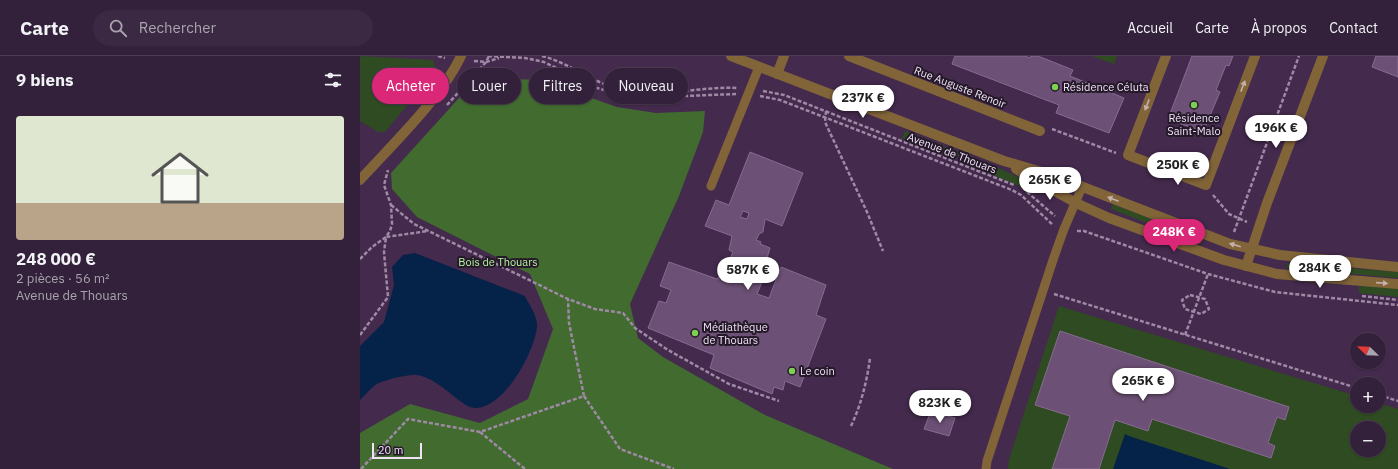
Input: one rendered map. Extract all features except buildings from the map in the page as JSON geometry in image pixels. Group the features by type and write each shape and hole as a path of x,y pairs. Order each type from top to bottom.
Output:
{"street":[{"path":"360,180 425,108 446,80 461,56"},
{"name":"Avenue de Thouars","path":"731,56 1004,161 1052,175 1230,244 1251,250 1280,255 1398,267"},
{"path":"777,74 784,56"},
{"name":"Rue Auguste Renoir","path":"849,56 1040,131"},
{"path":"1166,56 1128,155 1206,185 1255,56"},
{"path":"1246,266 1323,56"},
{"name":"Avenue de Thouars","path":"1004,161 1076,203 1109,218 1224,260 1277,274 1398,284"}],"lane":[{"path":"711,186 759,67"},
{"path":"986,469 1042,291 1065,225 1082,187"}],"path":[{"path":"438,56 446,58"},
{"path":"444,108 486,62 489,56"},
{"name":"Avenue de Thouars","path":"489,56 525,58 544,62 597,88 634,98 750,92 780,100 1012,190 1021,195 1050,222 1084,231 1208,274 1270,289 1275,292 1398,305"},
{"path":"542,56 550,58 592,80 630,92 657,93 720,88 784,95 1015,185 1026,191 1065,225 1077,225 1084,231"},
{"path":"1230,244 1299,56"},
{"path":"471,60 486,62 500,57"},
{"path":"826,111 824,116 825,122 883,250"},
{"path":"1040,131 1047,127 1124,156 1128,155"},
{"path":"360,259 372,247 386,237 390,231 392,224 391,205 384,185 391,165"},
{"path":"1206,185 1229,214 1249,222"},
{"path":"391,205 414,224 568,299 595,309 623,313 635,328 668,350 729,384 779,401"},
{"path":"386,237 428,231"},
{"path":"360,334 388,297 384,252 386,237"},
{"path":"1218,277 1224,260"},
{"path":"1185,335 1198,297 1208,274"},
{"path":"1042,291 1350,386"},
{"path":"1190,295 1205,299 1209,309 1201,314 1193,312 1185,309 1182,300 1190,295"},
{"path":"568,299 569,323 584,396 620,449 674,469"},
{"path":"851,426 858,412 868,373 870,358"},
{"path":"480,432 584,396"},
{"path":"1386,397 1398,401"},
{"path":"361,469 408,419 480,432 525,469"}],"green space":[{"path":"360,56 433,60 435,68 372,68 372,104 408,104 385,132 378,132 360,121"},
{"path":"1092,56 1117,56 1114,64"},
{"name":"Bois de Thouars","path":"521,79 529,80 529,104 596,104 596,100 604,102 604,104 617,107 656,113 705,111 703,132 679,196 630,304 638,338 663,357 765,415 893,469 360,469 360,433 410,404 480,423 528,399 553,329 530,274 417,217 392,189 391,173 457,100 457,104 521,104"},
{"path":"905,131 997,167 1038,187 1034,192 968,165 969,160 951,153 949,157 944,155 945,151 928,144 926,148 921,146 922,142 915,139 912,143 902,138"},
{"path":"1113,204 1202,239 1202,243 1200,244 1111,209"},
{"path":"1287,263 1398,272 1398,278 1286,268"},
{"path":"1359,286 1398,288 1398,297 1359,293"},
{"path":"1059,306 1350,394 1350,413 1386,413 1386,405 1398,409 1398,469 1008,469 1009,459"}],"water":[{"path":"415,253 525,296 533,311 537,327 535,338 524,364 498,398 487,405 477,408 468,406 443,387 427,378 417,375 401,376 379,383 360,400 360,346 384,322 394,285 392,267 403,255"},
{"path":"1125,434 1129,436 1230,469 1113,469"}],"place":[{"name":"Résidence Céluta","path":"1055,87"},
{"name":"Résidence Saint-Malo","path":"1194,105"},
{"name":"Médiathèque de Thouars","path":"695,333"},
{"name":"Le coin","path":"792,371"}]}
